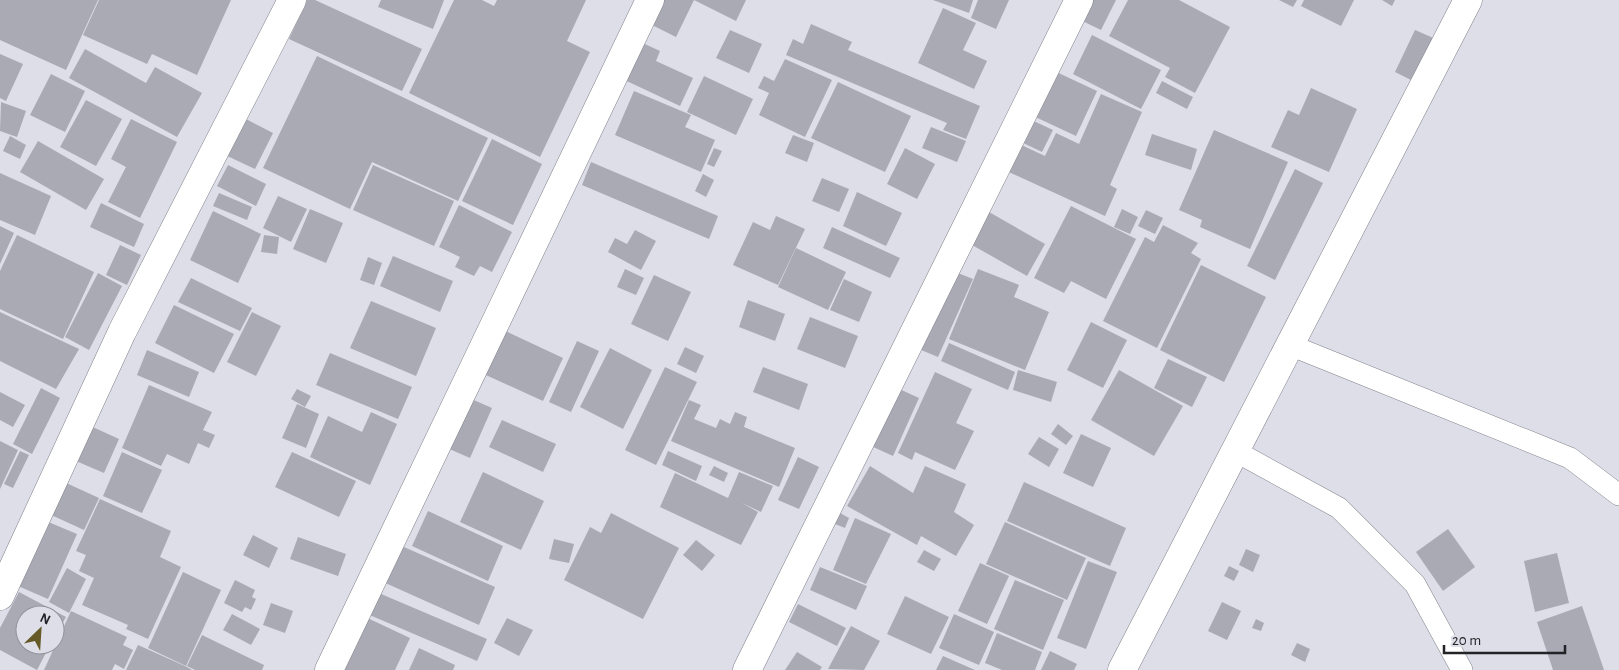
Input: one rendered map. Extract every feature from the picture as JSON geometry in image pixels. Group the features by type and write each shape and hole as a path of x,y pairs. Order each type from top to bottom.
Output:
{"street":[{"path":"0,596 122,332 292,0"},
{"path":"329,670 650,0"},
{"path":"747,670 1079,0"},
{"path":"1122,670 1468,0"}],"lane":[{"path":"1290,345 1570,458 1619,495"},
{"path":"1236,451 1338,508 1415,584 1462,670"}],"building":[{"path":"0,0 98,0 66,70 0,40"},
{"path":"99,0 231,0 197,75 152,54 147,64 83,35"},
{"path":"307,0 315,0 422,49 402,91 289,39"},
{"path":"381,0 444,0 433,29 378,7"},
{"path":"454,0 482,0 494,6 497,0 586,0 567,41 590,52 540,157 409,93"},
{"path":"654,0 694,0 676,37 644,21"},
{"path":"694,0 746,0 736,21"},
{"path":"933,0 973,0 969,13"},
{"path":"978,0 1009,0 996,29 971,18"},
{"path":"1073,0 1116,0 1101,30 1066,13"},
{"path":"1128,0 1179,0 1230,27 1195,93 1165,77 1170,68 1109,36"},
{"path":"1279,0 1297,0 1293,7"},
{"path":"1304,0 1354,0 1341,26 1301,6"},
{"path":"1382,0 1395,0 1392,6"},
{"path":"943,8 976,23 963,50 987,61 974,89 918,63"},
{"path":"811,24 852,42 848,50 980,106 966,139 943,130 947,123 786,55 793,39 803,44"},
{"path":"730,30 762,44 749,73 716,58"},
{"path":"1415,30 1438,40 1417,83 1395,72"},
{"path":"1092,35 1161,70 1141,109 1073,74"},
{"path":"634,39 660,51 656,61 693,78 680,106 616,76"},
{"path":"85,49 146,83 155,67 202,93 177,137 69,78"},
{"path":"0,54 23,64 6,101 0,98"},
{"path":"317,56 488,138 458,201 372,162 350,209 263,168"},
{"path":"785,59 832,80 805,137 759,115 769,93 758,88 764,76 774,81"},
{"path":"1050,69 1097,91 1076,136 1029,114"},
{"path":"51,74 85,91 65,132 30,115"},
{"path":"704,76 753,99 736,135 687,112"},
{"path":"1162,81 1193,97 1187,109 1156,93"},
{"path":"838,82 911,116 885,172 811,138"},
{"path":"1311,88 1357,109 1329,172 1271,147 1288,110 1299,115"},
{"path":"634,91 691,115 685,127 715,140 701,172 615,135"},
{"path":"1101,94 1142,112 1110,185 1117,189 1105,216 1000,168 1013,141 1045,156 1056,133 1079,144"},
{"path":"86,100 122,119 96,166 60,147"},
{"path":"1,102 26,111 17,137 0,131"},
{"path":"242,117 273,133 255,169 223,154"},
{"path":"1025,117 1053,130 1042,152 1015,139"},
{"path":"131,119 177,142 140,218 108,202 126,167 111,159"},
{"path":"931,127 966,141 957,162 922,148"},
{"path":"1214,130 1288,162 1250,249 1200,227 1202,220 1179,210"},
{"path":"1152,134 1197,149 1191,170 1145,155"},
{"path":"793,135 814,143 807,162 785,153"},
{"path":"10,136 26,145 20,159 3,151"},
{"path":"492,139 542,164 513,225 462,201"},
{"path":"38,141 104,179 86,210 20,172"},
{"path":"714,148 722,151 714,167 707,164"},
{"path":"905,148 935,164 917,199 887,184"},
{"path":"591,162 718,216 709,239 582,185"},
{"path":"228,165 266,184 256,206 217,186"},
{"path":"373,165 454,201 434,246 353,210"},
{"path":"1295,169 1323,183 1275,280 1247,266"},
{"path":"0,173 51,196 35,235 0,220"},
{"path":"703,174 714,180 706,197 695,191"},
{"path":"822,178 849,189 839,212 812,201"},
{"path":"857,192 902,213 886,246 843,226"},
{"path":"219,193 252,207 247,220 213,206"},
{"path":"278,196 307,209 291,242 263,228"},
{"path":"101,203 144,224 134,247 90,227"},
{"path":"459,205 512,232 492,272 480,266 474,276 455,267 460,257 439,247"},
{"path":"1071,206 1136,239 1106,299 1071,281 1064,293 1034,278"},
{"path":"982,208 1045,244 1027,276 956,236"},
{"path":"310,209 343,223 326,263 293,249"},
{"path":"1122,209 1138,217 1130,234 1114,227"},
{"path":"1146,210 1163,218 1155,234 1138,226"},
{"path":"213,211 261,234 238,283 190,260"},
{"path":"776,216 805,229 778,285 733,265 753,222 770,230"},
{"path":"1163,225 1198,243 1191,253 1201,259 1157,348 1103,321 1145,237 1154,242"},
{"path":"0,226 14,233 0,264"},
{"path":"832,227 900,258 890,278 823,248"},
{"path":"635,230 656,241 641,270 608,252 615,238 627,244"},
{"path":"17,235 94,272 63,339 0,309 0,271"},
{"path":"264,235 279,237 277,254 261,252"},
{"path":"120,245 141,255 127,285 106,275"},
{"path":"796,248 846,272 828,310 778,287"},
{"path":"393,256 453,281 440,312 380,286"},
{"path":"368,257 382,263 374,285 360,280"},
{"path":"1201,265 1266,297 1224,382 1160,350"},
{"path":"625,269 644,278 636,295 617,287"},
{"path":"948,269 973,279 938,357 914,347"},
{"path":"978,269 1019,285 1014,297 1049,312 1025,370 949,339"},
{"path":"98,273 122,286 89,350 65,337"},
{"path":"654,275 691,292 668,341 631,324"},
{"path":"191,278 252,308 240,331 178,302"},
{"path":"844,279 872,292 859,322 830,310"},
{"path":"748,300 785,314 775,341 739,327"},
{"path":"371,301 436,328 416,376 350,348"},
{"path":"174,305 234,334 214,373 155,343"},
{"path":"0,312 79,349 56,389 0,361"},
{"path":"252,312 281,326 256,376 227,362"},
{"path":"810,317 858,336 845,368 797,349"},
{"path":"1091,322 1127,340 1103,388 1067,370"},
{"path":"497,327 563,358 543,401 477,371"},
{"path":"577,341 599,351 571,412 549,402"},
{"path":"949,343 1015,372 1008,390 941,361"},
{"path":"685,347 704,356 696,373 677,364"},
{"path":"610,348 652,370 623,429 580,407"},
{"path":"147,350 199,372 189,397 137,375"},
{"path":"330,353 412,387 398,419 316,385"},
{"path":"1168,359 1207,377 1192,407 1154,388"},
{"path":"665,367 697,382 656,465 625,450"},
{"path":"763,367 808,384 799,410 753,392"},
{"path":"1018,370 1057,382 1051,402 1013,390"},
{"path":"1119,370 1183,406 1154,456 1091,420"},
{"path":"935,372 972,389 956,423 974,431 955,470 915,452 912,460 898,453"},
{"path":"149,385 212,412 203,430 215,435 209,448 198,443 189,464 167,454 161,466 122,448"},
{"path":"41,388 60,398 32,454 13,444"},
{"path":"897,388 919,398 893,456 871,446"},
{"path":"297,389 311,396 305,407 291,399"},
{"path":"0,392 25,405 13,427 0,420"},
{"path":"460,394 492,408 470,458 438,444"},
{"path":"689,400 701,405 694,419 716,428 720,419 730,424 735,412 747,417 744,427 795,448 779,487 671,441"},
{"path":"297,404 319,414 306,448 282,438"},
{"path":"371,412 397,424 370,485 310,457 328,416 362,432"},
{"path":"502,420 556,444 543,472 489,447"},
{"path":"84,423 119,439 104,473 69,458"},
{"path":"1058,424 1073,436 1066,445 1051,434"},
{"path":"1081,434 1111,448 1093,487 1063,473"},
{"path":"1039,437 1059,449 1049,467 1028,454"},
{"path":"0,441 18,450 0,489"},
{"path":"20,451 29,455 13,488 4,484"},
{"path":"668,451 702,466 696,481 662,465"},
{"path":"122,452 162,470 142,513 103,496"},
{"path":"292,452 356,481 339,517 275,487"},
{"path":"798,457 819,467 799,509 778,500"},
{"path":"714,466 728,473 724,482 709,475"},
{"path":"870,466 913,493 925,466 966,484 954,512 974,525 956,556 921,536 917,545 847,506"},
{"path":"483,472 544,501 521,550 460,522"},
{"path":"739,472 773,486 761,512 742,503 758,512 741,545 660,507 675,473 728,498"},
{"path":"64,482 99,498 84,530 49,514"},
{"path":"1024,482 1126,528 1110,566 1007,521"},
{"path":"100,499 171,531 160,557 181,567 148,639 126,629 128,625 82,605 94,578 79,571 86,555 76,551"},
{"path":"428,511 503,546 488,581 412,546"},
{"path":"611,513 679,548 643,619 564,580 590,527 601,533"},
{"path":"840,513 849,518 845,528 835,524"},
{"path":"855,518 891,534 866,584 833,570"},
{"path":"46,521 77,534 48,599 18,586"},
{"path":"1005,522 1086,558 1067,600 986,564"},
{"path":"1448,529 1475,567 1443,591 1416,552"},
{"path":"253,535 278,548 269,568 243,555"},
{"path":"298,537 346,554 338,576 290,559"},
{"path":"554,539 574,544 569,563 549,559"},
{"path":"388,540 495,587 479,625 372,577"},
{"path":"696,540 715,555 702,571 683,555"},
{"path":"1246,549 1260,555 1253,572 1239,565"},
{"path":"924,550 941,559 934,571 917,562"},
{"path":"1557,553 1569,603 1535,612 1524,561"},
{"path":"1088,561 1117,572 1086,649 1057,638"},
{"path":"980,563 1009,576 987,624 958,611"},
{"path":"1229,566 1239,571 1234,581 1224,576"},
{"path":"820,567 867,586 856,610 810,590"},
{"path":"67,568 86,579 69,613 65,611 65,605 54,605 49,602"},
{"path":"183,572 221,590 186,666 148,648"},
{"path":"235,580 255,590 252,597 256,599 251,610 245,607 242,612 224,603"},
{"path":"1015,580 1064,600 1043,650 994,629"},
{"path":"374,591 487,639 477,661 365,613"},
{"path":"19,592 43,605 15,605 15,655 45,655 37,670 0,650 0,628"},
{"path":"905,596 949,617 931,654 887,634"},
{"path":"1222,602 1241,611 1227,640 1208,631"},
{"path":"271,603 293,611 285,633 263,625"},
{"path":"798,604 846,628 837,646 789,622"},
{"path":"1582,606 1604,670 1553,670 1537,622"},
{"path":"71,611 127,637 123,645 133,650 124,669 115,664 112,670 44,670 51,655 65,655 65,624"},
{"path":"232,614 260,629 251,645 223,630"},
{"path":"954,614 994,632 979,665 939,648"},
{"path":"361,615 410,638 395,670 336,670"},
{"path":"507,618 533,630 519,656 494,643"},
{"path":"1256,619 1264,623 1261,631 1252,628"},
{"path":"851,626 880,641 864,670 828,669"},
{"path":"997,633 1042,652 1035,670 1002,670 985,663"},
{"path":"202,635 264,665 262,670 195,670 187,666"},
{"path":"1297,643 1310,649 1305,662 1291,655"},
{"path":"138,645 187,667 192,670 126,670"},
{"path":"419,648 455,665 453,670 409,670"},
{"path":"1050,651 1077,664 1074,670 1041,670"},
{"path":"797,652 822,667 820,670 785,670"},
{"path":"943,656 975,670 936,670"}]}
